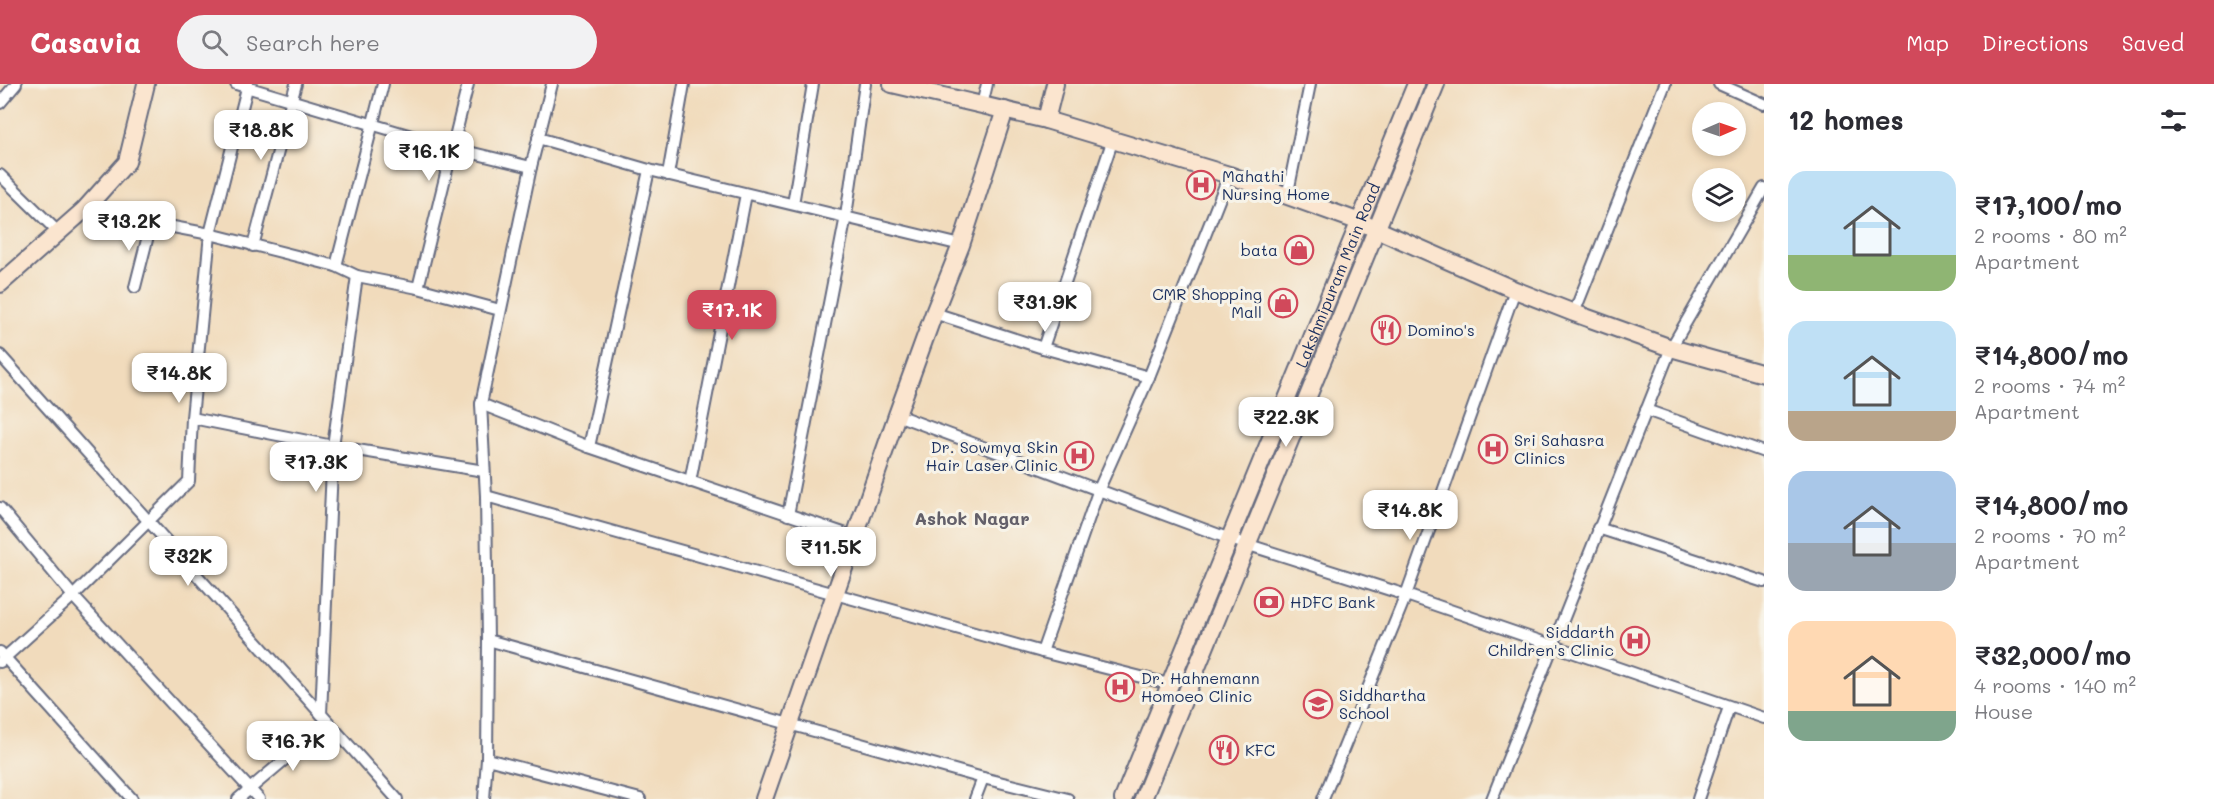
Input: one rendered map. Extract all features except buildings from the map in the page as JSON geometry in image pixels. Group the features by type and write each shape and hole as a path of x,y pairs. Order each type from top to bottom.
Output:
{"street":[{"path":"0,103 16,84"},
{"path":"0,284 84,210 127,162 146,84"},
{"path":"253,246 296,84"},
{"path":"336,266 383,84"},
{"path":"418,288 468,84"},
{"path":"484,799 487,759 488,640 486,496 481,404 531,167 552,84"},
{"path":"668,175 684,84"},
{"path":"793,204 813,84"},
{"path":"788,515 846,216 865,84"},
{"path":"892,84 920,87 1046,120 1229,175 1360,222 1515,290 1574,312 1671,348 1764,374"},
{"path":"982,105 987,84"},
{"path":"1046,120 1055,84"},
{"path":"1287,197 1310,84"},
{"name":"Lakshmipuram Main Road","path":"1123,799 1416,84"},
{"name":"Lakshmipuram Main Road","path":"1143,799 1436,84"},
{"path":"1574,312 1665,84"},
{"path":"1719,84 1764,104"},
{"path":"132,799 2,657 73,596 189,481 192,418 210,234 244,85 452,148 531,167"},
{"path":"764,799 897,415 961,245 1005,110"},
{"path":"538,138 668,175 961,245"},
{"path":"1043,348 1113,139"},
{"path":"589,447 649,170"},
{"path":"0,175 59,233"},
{"path":"1042,652 1099,489 1149,377 1229,175"},
{"path":"1492,799 1671,348 1761,200 1764,188"},
{"path":"690,482 746,194"},
{"path":"84,210 210,234 336,266 357,276 418,288 500,310"},
{"path":"135,287 151,224"},
{"path":"238,799 325,718 333,446 357,276"},
{"path":"1323,799 1406,595 1515,290"},
{"path":"934,313 1043,348 1149,377"},
{"path":"0,355 397,799"},
{"path":"481,404 589,447 855,537"},
{"path":"1646,410 1764,452"},
{"path":"897,415 1230,539 1406,595 1764,718"},
{"path":"192,418 333,446 484,471"},
{"path":"486,496 1042,652 1169,684"},
{"path":"0,508 73,596 260,799"},
{"path":"1598,528 1764,582"},
{"path":"488,640 983,778 1068,799"},
{"path":"1698,799 1729,707"},
{"path":"487,759 640,799"},
{"path":"975,799 983,778"}],"place":[{"name":"Mahathi Nursing Home","path":"1201,185"},
{"name":"bata","path":"1299,250"},
{"name":"CMR Shopping Mall","path":"1283,303"},
{"name":"Domino's","path":"1386,330"},
{"name":"Sri Sahasra Clinics","path":"1493,449"},
{"name":"Dr. Sowmya Skin Hair Laser Clinic","path":"1079,456"},
{"name":"HDFC Bank","path":"1269,602"},
{"name":"Siddarth Children's Clinic","path":"1635,641"},
{"name":"Dr. Hahnemann Homoeo Clinic","path":"1120,687"},
{"name":"Siddhartha School","path":"1318,704"},
{"name":"KFC","path":"1224,750"}],"district":[{"name":"Ashok Nagar","path":"972,519"}]}
